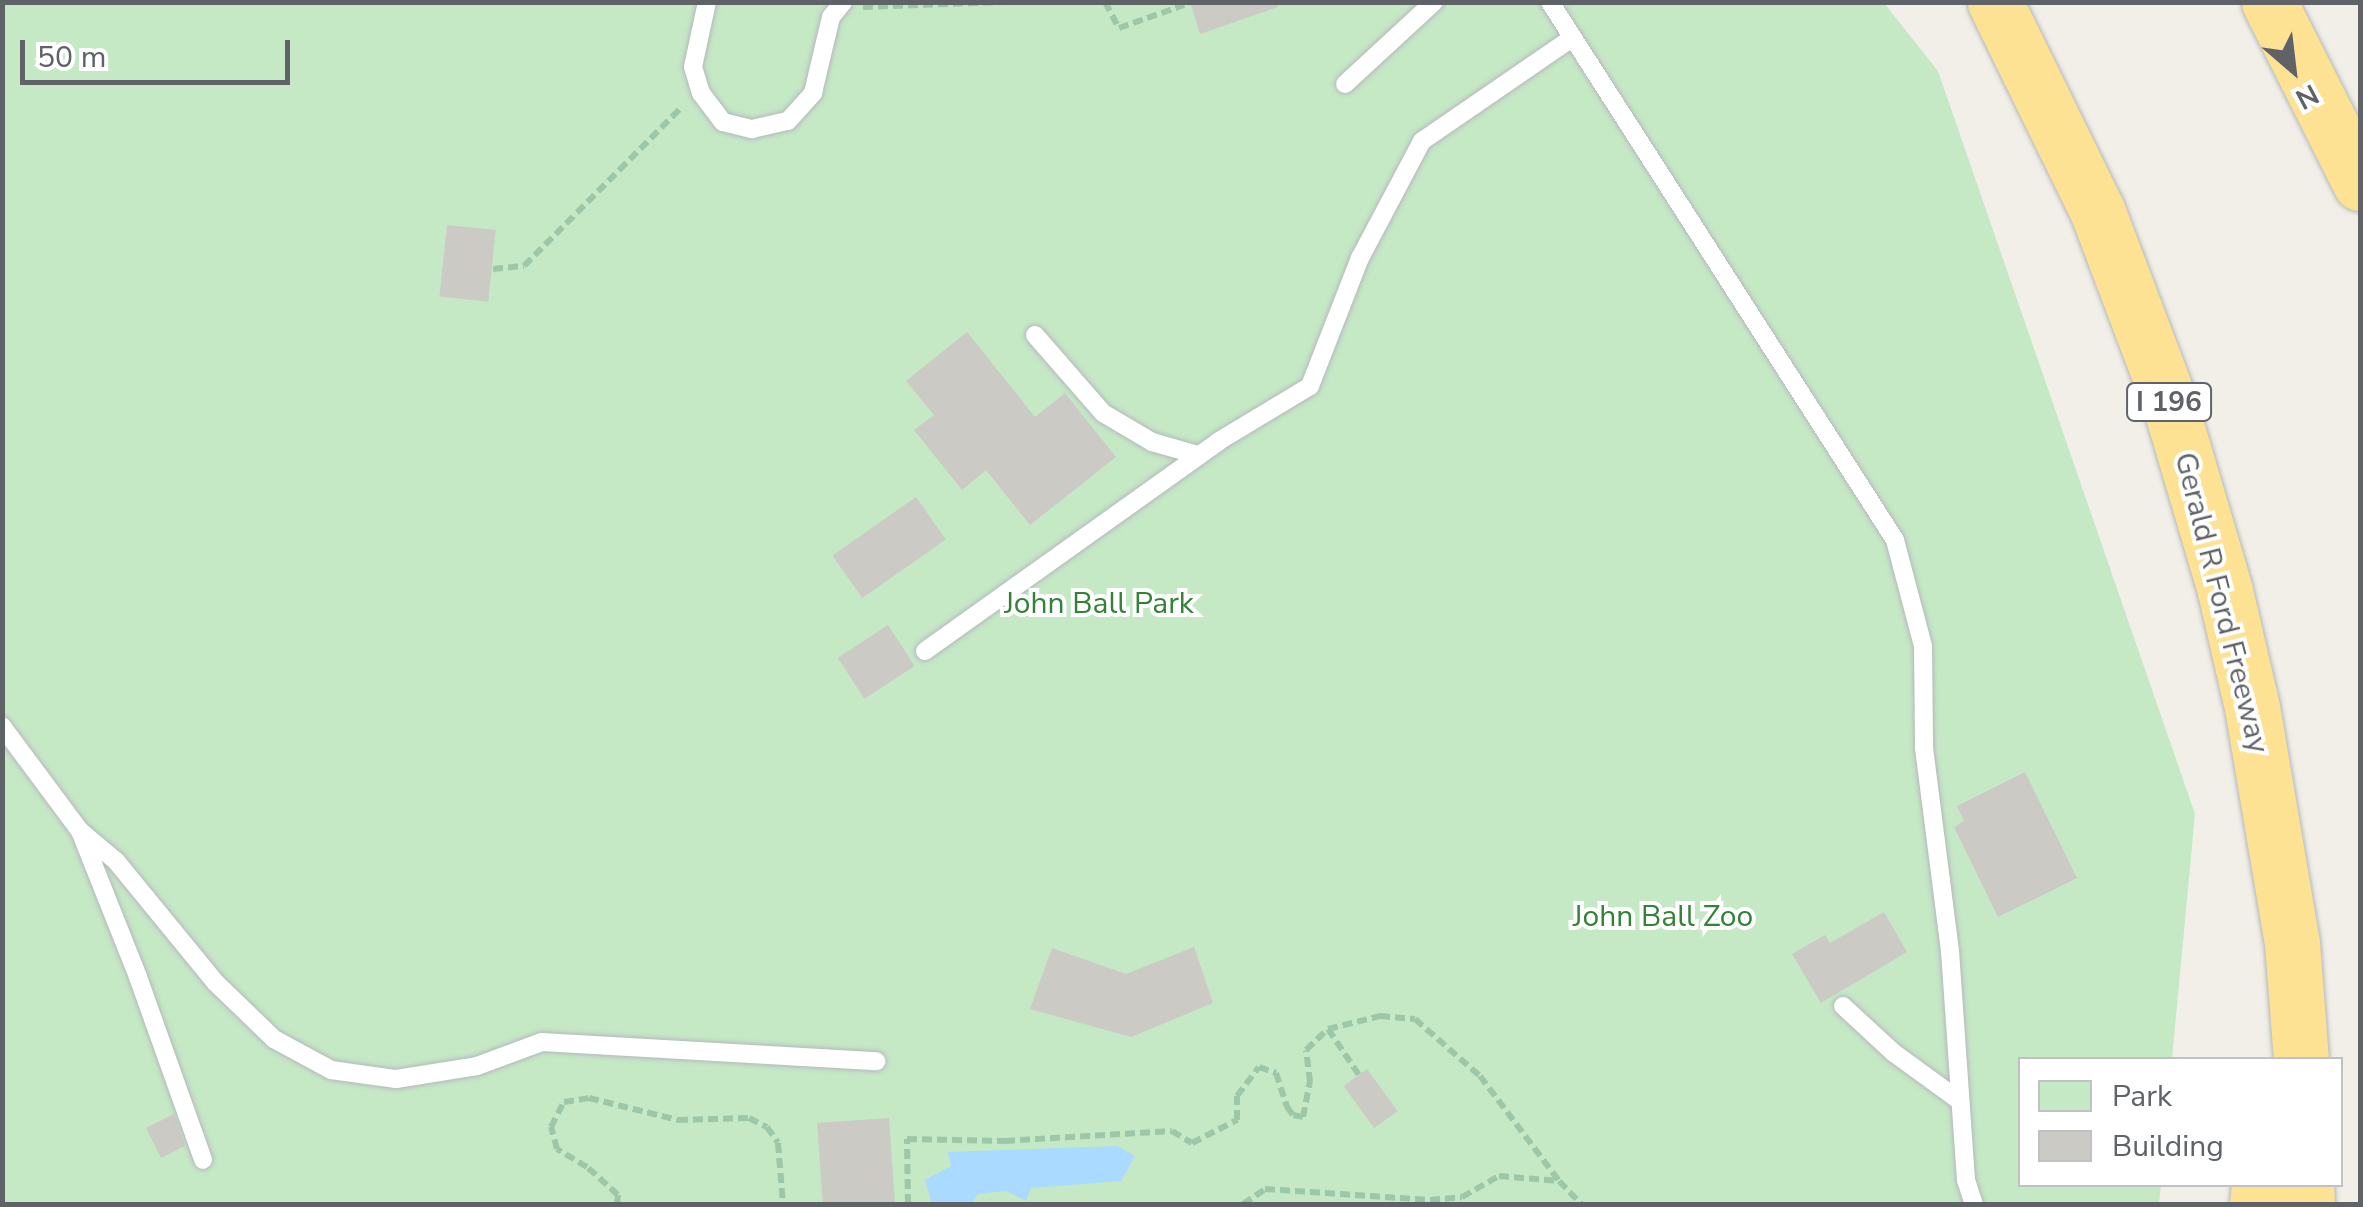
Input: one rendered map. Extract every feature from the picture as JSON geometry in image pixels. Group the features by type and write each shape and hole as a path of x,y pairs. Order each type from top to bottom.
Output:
{"highway":[{"name":"Gerald R Ford Freeway","path":"1995,2 2097,210 2168,398 2229,610 2252,706 2292,943 2301,1057"},
{"path":"2269,2 2360,183"},
{"path":"2262,1057 2271,825"}],"lane":[{"path":"707,2 693,67 702,94 723,122 752,129 788,120 812,93 831,17 843,3"},
{"path":"1345,84 1434,2"},
{"path":"1550,2 1895,540 1924,646 1924,748 1950,951 1966,1180 1974,1204"},
{"path":"924,652 1198,455 1310,386 1360,258 1422,141 1572,38"},
{"path":"1036,335 1103,412 1152,442 1198,455"},
{"path":"2,726 80,832 138,978 203,1160"},
{"path":"80,832 116,861 216,983 274,1038 332,1070 396,1080 478,1066 542,1042 876,1061"},
{"path":"1843,1006 1894,1053 1960,1101"}],"path":[{"path":"843,3 872,9 1004,2"},
{"path":"1105,2 1119,28 1184,5"},
{"path":"493,268 524,266 684,105 702,94"},
{"path":"908,1204 907,1138 1006,1141 1172,1131 1192,1143 1238,1120 1238,1096 1248,1076 1259,1067 1276,1073 1287,1108 1293,1115 1303,1116 1310,1082 1306,1050 1328,1029 1380,1016 1415,1018 1480,1076 1559,1182 1581,1204"},
{"path":"1328,1029 1359,1075"},
{"path":"618,1204 618,1195 557,1149 551,1128 564,1102 588,1098 678,1120 749,1118 766,1127 778,1142 783,1204"},
{"path":"1243,1204 1265,1189 1430,1200 1462,1196 1499,1176 1559,1182"}],"green space":[{"name":"John Ball Park","path":"2,3 1884,3 1938,71 2195,814 2172,1057 2018,1057 2018,1187 2161,1187 2159,1204 3,1204"}],"water":[{"path":"1117,1146 1135,1156 1121,1181 1031,1188 1026,1201 1006,1191 978,1194 971,1204 932,1204 925,1180 951,1166 948,1152"}],"building":[{"path":"1190,2 1277,2 1278,7 1200,34"},
{"path":"447,225 496,230 488,302 439,297"},
{"path":"967,332 1035,417 1065,393 1116,457 1030,525 986,470 962,490 914,430 934,415 906,381"},
{"path":"916,497 946,540 862,598 832,556"},
{"path":"888,625 915,666 864,699 838,658"},
{"path":"2025,772 2077,878 1998,917 1954,827 1964,821 1957,806"},
{"path":"1884,912 1907,952 1821,1003 1792,954 1825,935 1830,943"},
{"path":"1194,947 1213,1003 1131,1037 1030,1009 1052,948 1126,974"},
{"path":"1367,1069 1398,1111 1374,1128 1344,1086"},
{"path":"174,1114 185,1146 161,1158 146,1128"},
{"path":"889,1118 895,1204 823,1204 817,1123"}],"park label":[{"name":"John Ball Zoo","path":"1663,917"}]}
